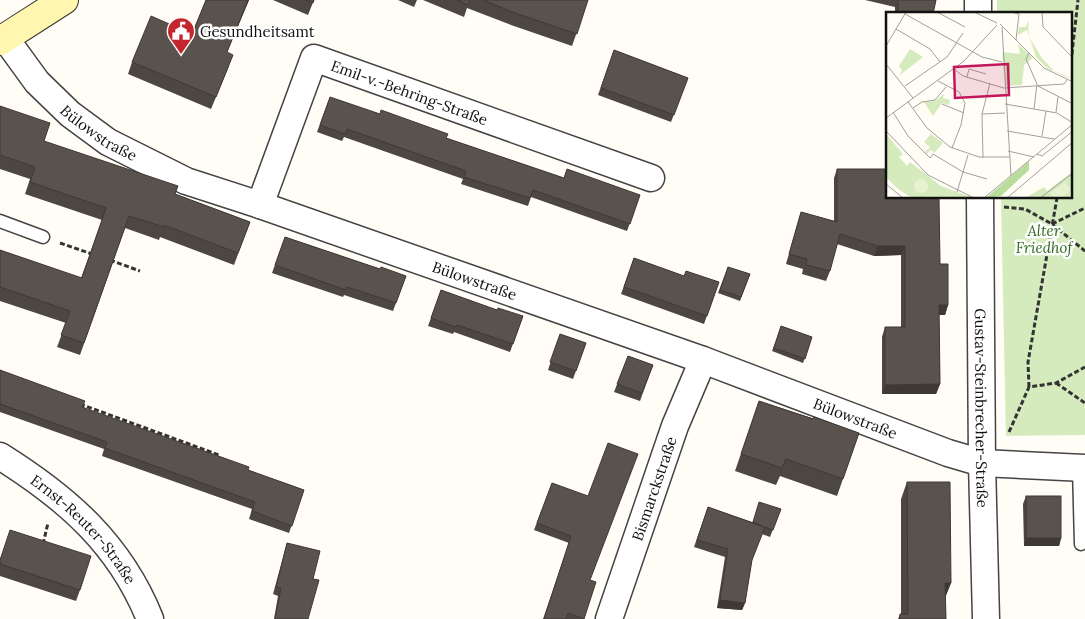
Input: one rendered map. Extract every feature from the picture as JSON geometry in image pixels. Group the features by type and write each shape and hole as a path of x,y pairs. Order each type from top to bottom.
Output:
{"street":[{"path":"3,39 64,0"},
{"name":"Bülowstraße","path":"3,39 37,82 70,114 108,142 186,181 260,205 703,360 948,453 982,463 1082,468"},
{"name":"Emil-v.-Behring-Straße","path":"260,205 314,58 652,178"},
{"name":"Gustav-Steinbrecher-Straße","path":"980,202 982,463 986,619"},
{"name":"Bismarckstraße","path":"609,619 675,426 703,360"},
{"name":"Ernst-Reuter-Straße","path":"0,456 56,494 78,512 125,571 140,594 150,619"}],"lane":[{"path":"0,221 43,237"},
{"path":"1081,544 1082,468"}],"path":[{"path":"1072,53 1078,0"},
{"path":"982,463 1011,430 1029,387 1028,362 1057,199"},
{"path":"980,202 1025,209 1052,224 1085,251"},
{"path":"1052,224 1085,208"},
{"path":"43,237 98,256"},
{"path":"107,259 140,271"},
{"path":"1029,387 1056,384 1085,367"},
{"path":"1056,384 1085,403"},
{"path":"74,402 219,455"}],"green space":[{"name":"Alter Friedhof","path":"997,0 1085,0 1085,435 1006,436 1001,199 1072,199 1072,12 997,12"}],"building":[{"name":"Gesundheitsamt","path":"206,0 248,0 227,52 233,55 216,97 132,62 151,16 192,34"},
{"path":"457,0 470,0 468,5"},
{"path":"483,0 588,0 577,34"},
{"path":"898,0 936,0 933,12 898,12"},
{"path":"614,50 688,78 674,115 601,88"},
{"path":"330,97 380,114 381,110 448,134 446,138 564,178 567,169 640,195 630,224 533,190 530,198 464,177 466,171 347,129 345,134 320,125"},
{"path":"0,106 50,123 44,141 178,186 175,194 250,222 238,253 164,225 164,227 129,216 84,343 61,335 70,311 0,287 0,250 82,278 106,208 30,182 35,167 0,155"},
{"path":"837,169 886,169 886,199 939,199 940,264 948,264 948,305 939,305 940,384 885,385 885,327 905,327 905,246 878,246 840,234 830,271 806,265 807,259 789,254 801,212 837,222"},
{"path":"285,237 406,276 396,303 347,287 346,290 275,265"},
{"path":"634,258 684,276 686,271 719,282 707,316 624,287"},
{"path":"728,267 750,274 741,297 720,290"},
{"path":"441,290 497,310 498,308 523,316 513,344 431,318"},
{"path":"781,326 812,337 805,359 774,348"},
{"path":"560,334 586,343 576,371 550,362"},
{"path":"628,356 653,365 642,393 617,384"},
{"path":"0,370 85,401 82,407 249,467 248,470 304,490 292,526 252,511 255,502 105,448 107,442 0,404"},
{"path":"759,401 813,419 814,417 859,433 843,479 786,459 782,468 741,454"},
{"path":"608,443 638,454 590,580 596,582 584,619 568,613 566,619 544,619 571,536 537,523 552,483 588,496"},
{"path":"907,482 950,482 951,583 945,583 946,619 900,619 900,614 908,614"},
{"path":"1026,496 1061,496 1061,538 1026,538"},
{"path":"759,502 781,509 773,530 765,527 752,560 745,603 720,600 728,549 697,540 708,507 764,527 753,522"},
{"path":"10,530 91,556 80,590 0,564"},
{"path":"287,543 320,551 313,579 319,580 308,619 275,619 281,588 276,587"}],"place":[{"name":"Gesundheitsamt","path":"181,55"}]}
